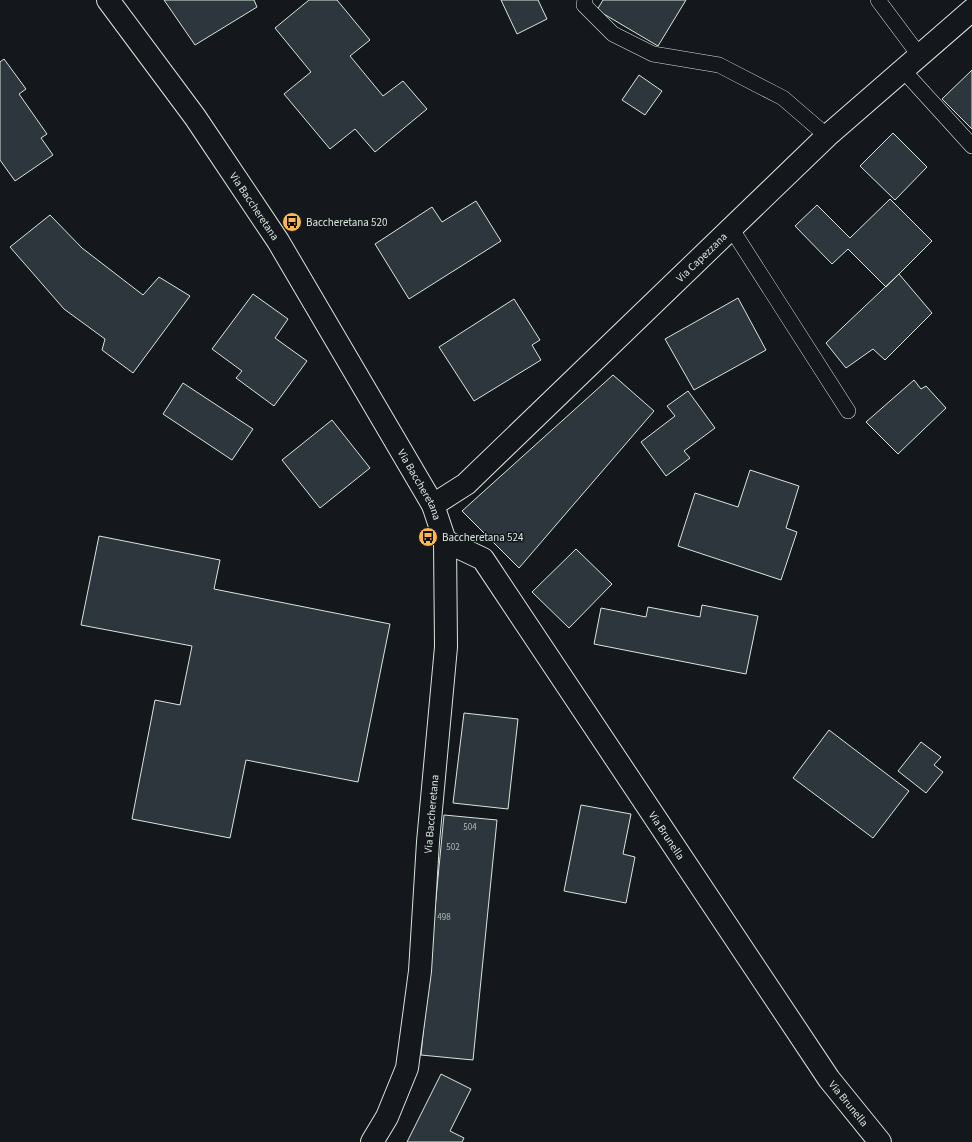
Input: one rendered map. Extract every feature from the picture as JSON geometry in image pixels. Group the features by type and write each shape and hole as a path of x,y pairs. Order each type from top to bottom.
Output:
{"street":[{"name":"Via Baccheretana","path":"109,0 195,117 278,241 433,506 445,541 446,647 428,842 419,979 407,1068 387,1117 372,1142"},
{"name":"Via Capezzana","path":"433,506 466,484 826,136 972,10"},
{"name":"Via Brunella","path":"445,541 483,559 829,1079 880,1142"}],"lane":[{"path":"585,0 584,5 613,34 653,54 719,65 783,98 826,136"},
{"path":"878,0 919,55"},
{"path":"902,69 972,146"},
{"path":"731,228 848,411"}],"building":[{"path":"164,0 254,0 257,7 195,45"},
{"path":"309,0 337,0 370,40 350,56 383,96 403,81 427,109 375,152 355,129 330,149 284,94 311,72 275,28"},
{"path":"501,0 538,0 547,19 517,34"},
{"path":"603,0 686,0 658,46 597,10"},
{"path":"4,59 26,89 19,94 47,134 41,138 53,155 15,181 0,160 0,62"},
{"path":"972,70 972,129 942,99"},
{"path":"639,75 662,91 645,115 622,100"},
{"path":"893,133 927,167 895,200 860,166"},
{"path":"890,199 932,241 886,287 848,249 832,264 795,226 817,205 850,238"},
{"path":"476,201 501,241 409,299 375,244 432,207 442,222"},
{"path":"50,215 82,248 143,295 159,277 190,296 133,373 102,350 105,339 64,309 10,247"},
{"path":"899,274 932,313 885,360 873,349 846,368 826,343"},
{"path":"253,294 288,319 275,338 307,361 274,406 236,378 242,371 212,349"},
{"path":"738,298 766,350 694,390 665,339"},
{"path":"514,299 540,340 532,345 541,360 474,401 439,347"},
{"path":"613,375 654,411 519,568 462,511"},
{"path":"914,380 921,389 926,386 946,408 898,454 866,422"},
{"path":"183,383 253,429 232,460 163,414"},
{"path":"688,391 715,428 684,451 690,458 666,476 641,442 675,416 667,406"},
{"path":"332,420 370,468 320,508 282,460"},
{"path":"750,470 799,486 786,528 797,532 781,580 678,546 695,493 738,507"},
{"path":"99,536 220,560 214,589 390,624 358,782 246,760 230,838 132,819 155,700 180,705 192,646 81,625"},
{"path":"576,549 612,584 569,628 532,592"},
{"path":"702,605 758,616 746,674 594,644 601,608 646,617 648,607 700,617"},
{"path":"464,713 518,719 508,809 453,803"},
{"path":"829,730 909,791 873,838 793,778"},
{"path":"921,742 941,757 934,765 943,772 926,793 898,771"},
{"path":"581,805 631,814 623,854 635,857 626,903 564,891"},
{"path":"444,815 497,820 473,1060 421,1055"},
{"path":"441,1074 471,1089 450,1131 464,1138 462,1142 407,1142"}],"place":[{"name":"Baccheretana 520","path":"292,222"},
{"name":"Baccheretana 524","path":"428,537"}]}
